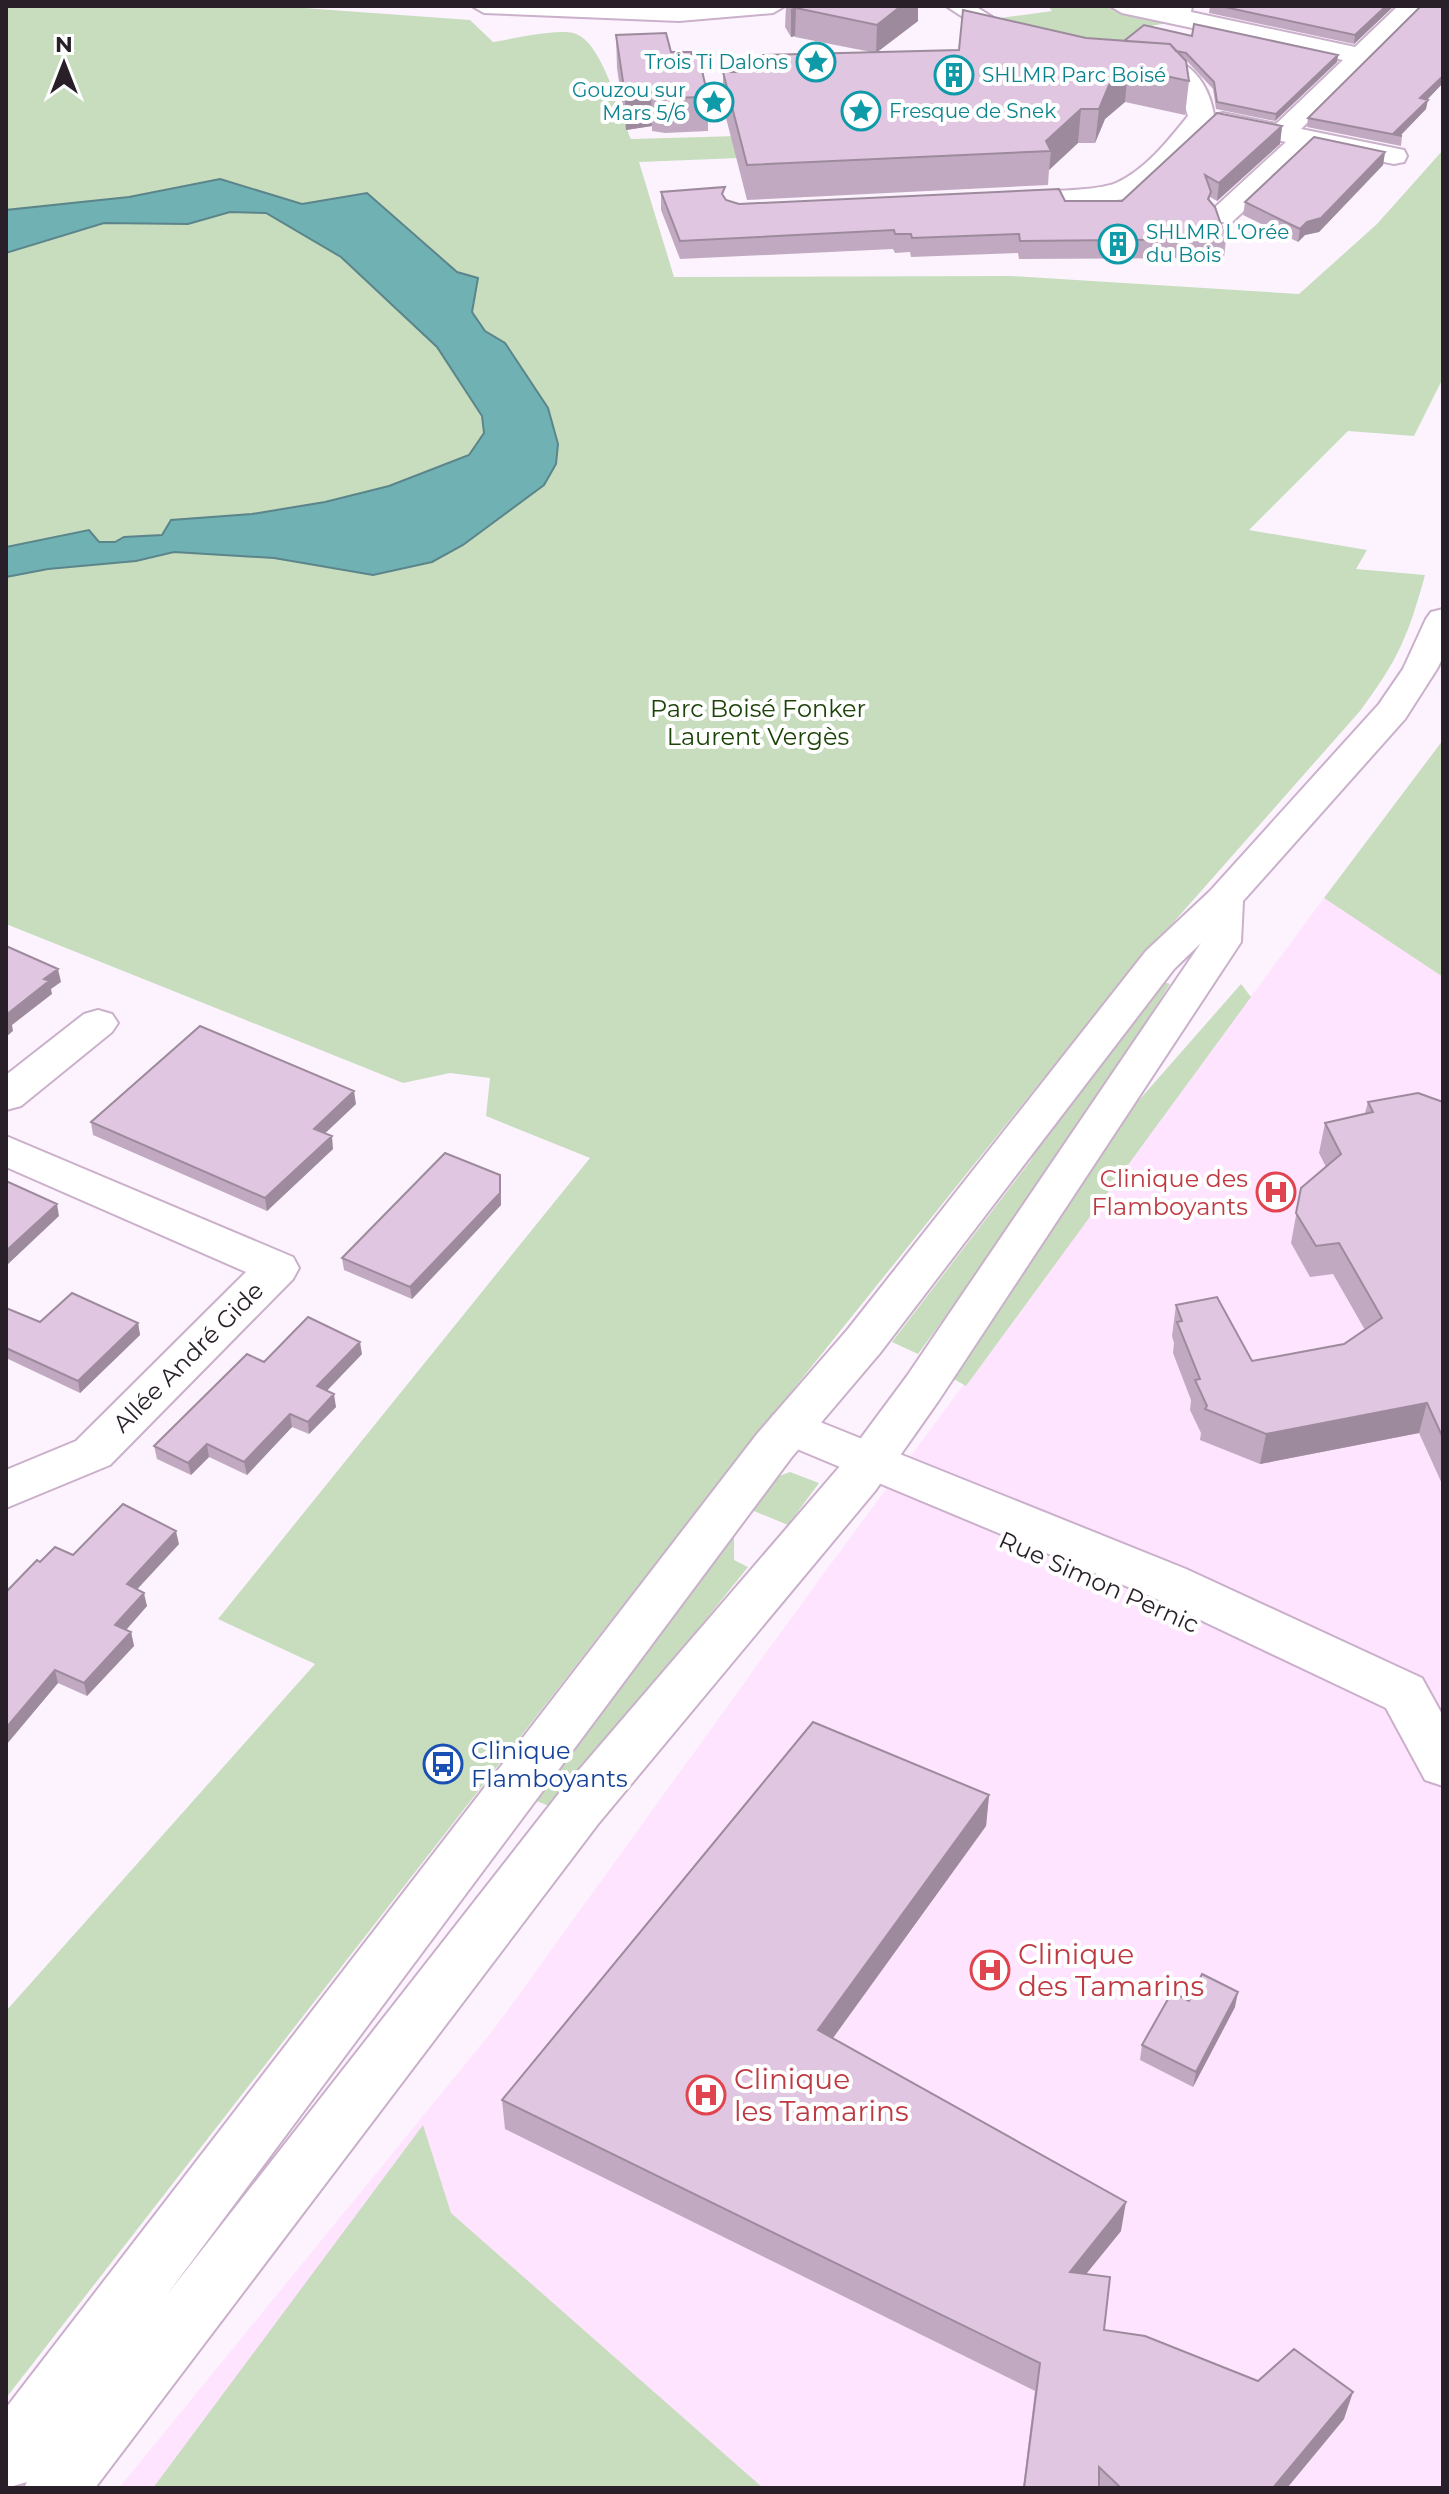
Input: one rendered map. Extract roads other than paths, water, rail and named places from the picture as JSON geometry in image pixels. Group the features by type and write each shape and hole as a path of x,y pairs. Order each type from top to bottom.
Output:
{"street":[{"path":"484,6 679,14 773,6"},
{"path":"958,6 1019,43 1046,53"},
{"path":"1122,6 1179,12 1361,56"},
{"path":"1222,216 1361,56 1412,6"},
{"path":"985,202 1118,193 1135,185 1186,137 1201,117 1198,91 1176,68 1111,61"},
{"path":"1201,117 1394,156"},
{"path":"6,2459 782,1437 864,1341 1160,960 1224,899 1392,711 1420,669 1443,619"},
{"path":"56,2488 579,1808 865,1468 923,1388 1221,942 1224,899"},
{"path":"6,1096 98,1023"},
{"name":"Allée André Gide","path":"6,1150 277,1268 93,1453 6,1490"},
{"name":"Rue Simon Pernic","path":"782,1437 865,1468 1156,1604 1387,1714 1432,1745"}],"water":[{"path":"220,179 302,204 367,193 457,272 478,278 472,312 485,331 505,343 548,408 558,444 556,464 544,485 463,545 432,562 373,575 274,558 174,552 136,561 48,569 6,577 6,547 89,530 99,542 115,542 124,537 162,535 171,520 252,514 325,502 389,486 469,455 484,433 482,416 437,347 341,257 266,213 230,212 188,224 104,223 6,253 6,210 129,197"}],"place":[{"name":"Trois Ti Dalons","path":"816,62"},
{"name":"SHLMR Parc Boisé","path":"954,75"},
{"name":"Gouzou sur Mars 5/6","path":"714,102"},
{"name":"Fresque de Snek","path":"861,111"},
{"name":"SHLMR L'Orée du Bois","path":"1118,244"},
{"name":"Clinique des Flamboyants","path":"1276,1192"},
{"name":"Clinique Flamboyants","path":"443,1764"},
{"name":"Clinique des Tamarins","path":"990,1970"},
{"name":"Clinique les Tamarins","path":"706,2095"}],"park label":[{"name":"Parc Boisé Fonker Laurent Vergès","path":"758,722"}]}
